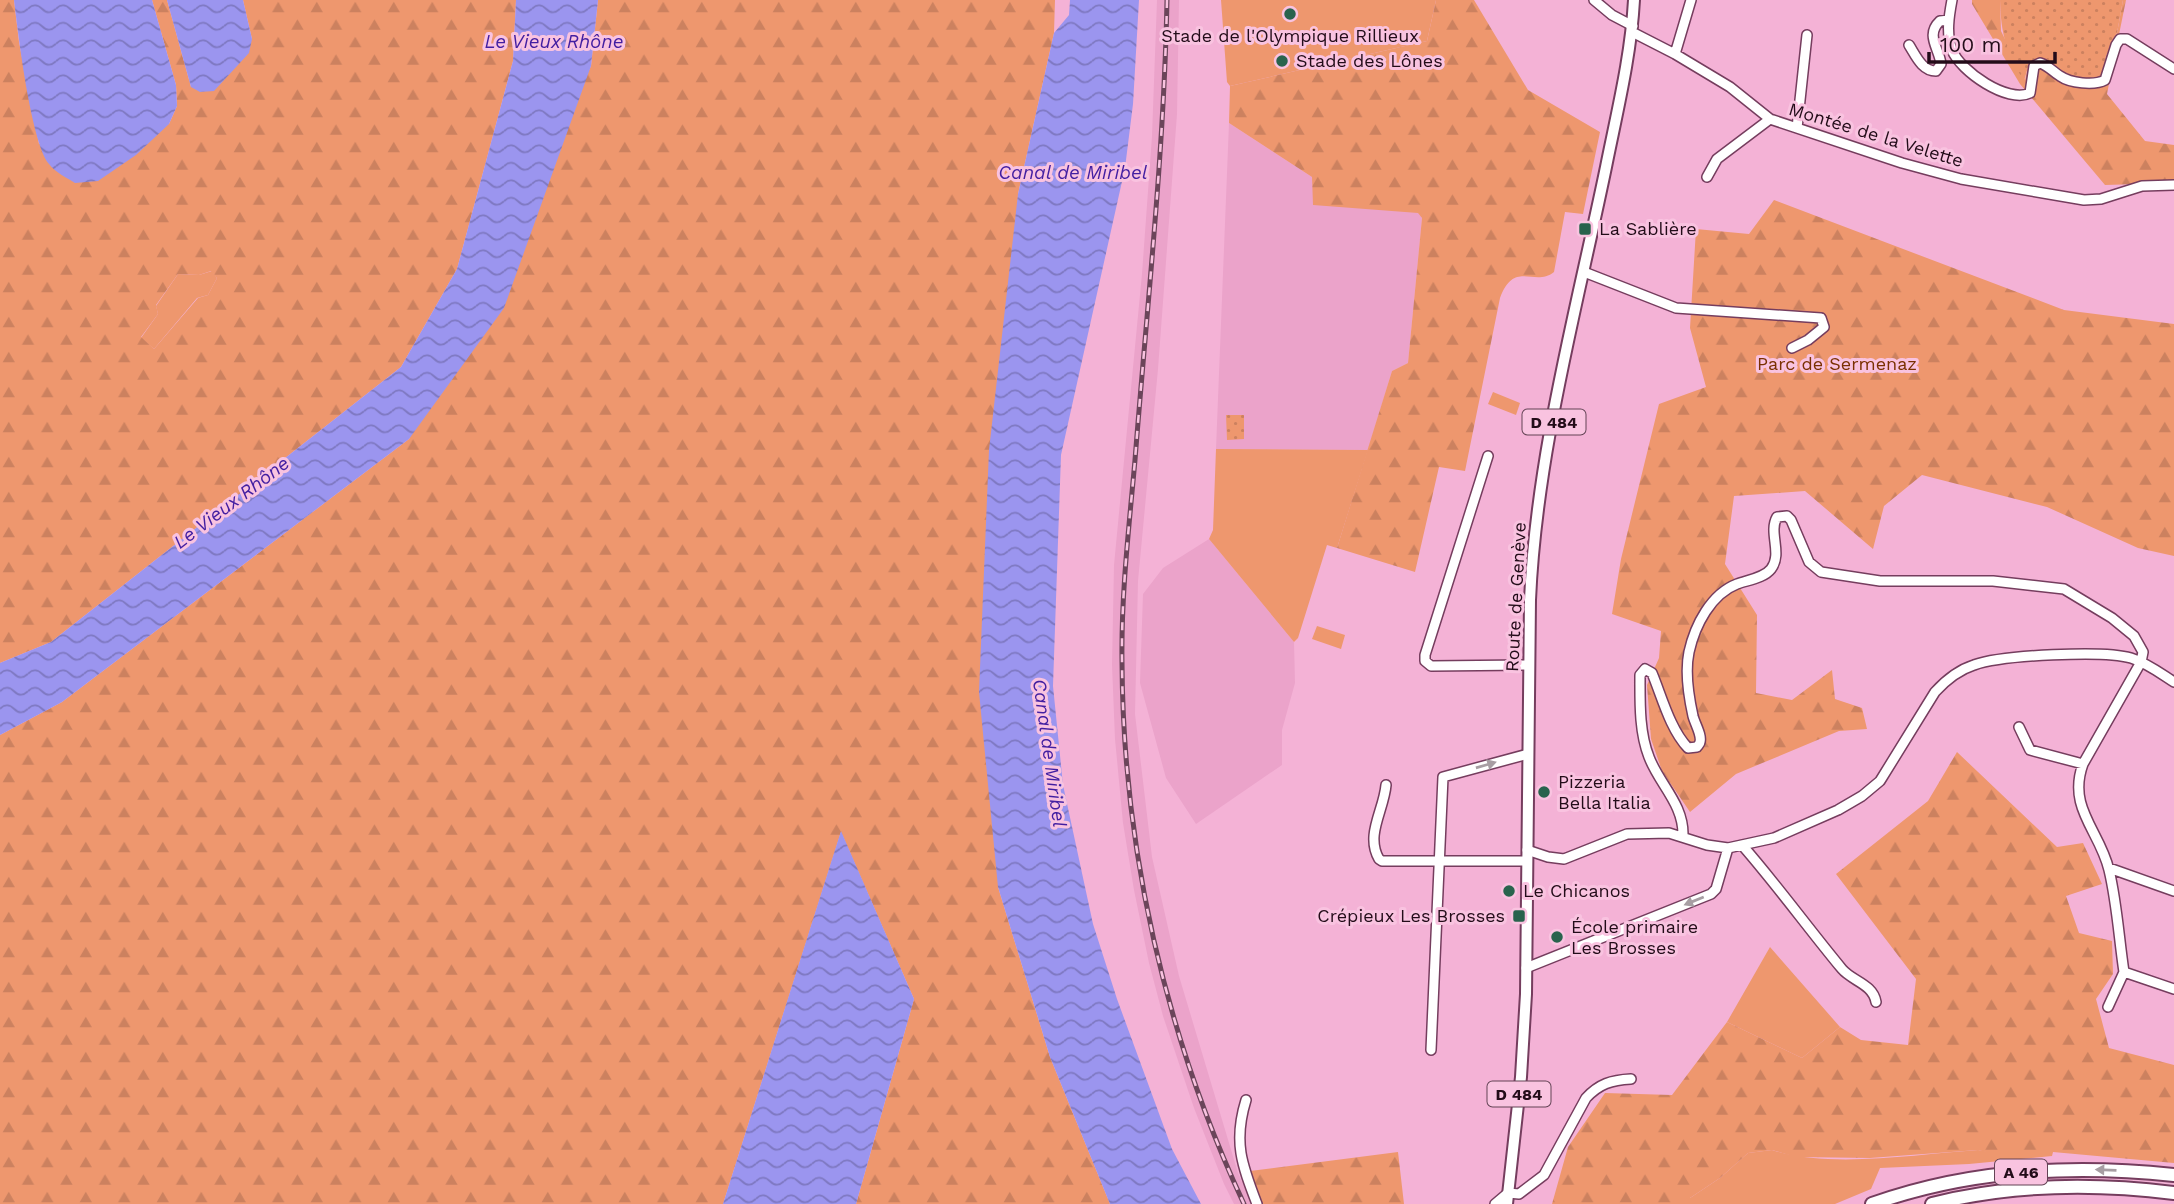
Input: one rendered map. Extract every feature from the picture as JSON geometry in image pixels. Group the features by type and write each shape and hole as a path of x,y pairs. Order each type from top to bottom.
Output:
{"highway":[{"name":"A 46","path":"1872,1204 1955,1181 2027,1171 2097,1170 2174,1175"},
{"name":"A 46","path":"1932,1204 1986,1193 2035,1188 2122,1188 2174,1193"}],"main road":[{"name":"Route de Genève","path":"1508,1199 1521,1077 1526,968 1529,664 1534,537 1559,391 1632,29 1634,0"}],"street":[{"name":"Montée de la Velette","path":"1594,0 1632,29 1730,88 1770,119 1891,160 1961,179 2073,199 2093,200 2142,187 2174,185"},
{"path":"1675,54 1691,0"},
{"path":"1952,0 1949,20 1952,49 1958,61 1980,80 2004,92 2018,95 2030,93 2034,66 2040,63 2050,66 2063,78 2097,84 2105,80 2120,39 2127,39 2174,69"},
{"path":"1909,45 1923,66 1936,71 1941,64 1933,40 1934,29 1940,21 1949,20"},
{"path":"1797,128 1807,35"},
{"path":"1707,177 1717,159 1770,119"},
{"path":"1584,272 1676,308 1821,318 1824,327 1792,348"},
{"path":"1488,456 1425,661 1431,666 1529,664"},
{"path":"1683,836 1680,812 1649,758 1643,731 1640,675 1645,669 1652,673 1683,743 1688,748 1697,747 1700,743 1693,716 1688,665 1695,632 1716,598 1734,585 1764,575 1773,567 1776,551 1773,527 1777,517 1787,516 1791,520 1809,562 1821,572 1880,582 1993,581 2064,589 2112,618 2134,636 2143,652 2141,662 2082,764 2078,784 2080,806 2109,868 2124,972 2108,1007"},
{"path":"1386,785 1374,841 1376,854 1382,861 1527,856 1564,859 1627,834 1669,833 1707,845 1728,848 1774,838 1838,810 1862,796 1880,781 1935,692 1962,670 1989,661 2091,654 2120,656 2141,662 2174,682"},
{"path":"2019,727 2030,750 2082,764"},
{"path":"1431,1050 1443,777 1528,754"},
{"path":"1742,845 1844,973 1870,989 1876,1002"},
{"path":"1526,968 1711,894 1716,889 1728,848"},
{"path":"2109,868 2174,891"},
{"path":"2124,972 2174,989"},
{"path":"1495,1204 1519,1194 1544,1175 1586,1098 1593,1091 1610,1081 1631,1079"},
{"path":"1246,1100 1238,1145 1243,1169 1257,1204"}],"shaded area":[{"path":"1157,0 1179,0 1177,114 1158,369 1138,581 1135,714 1152,857 1179,976 1238,1173 1252,1204 1234,1204 1224,1184 1194,1108 1163,1016 1134,890 1123,823 1115,739 1112,665 1114,565 1142,274 1152,136"},
{"path":"1229,123 1312,177 1419,213 1422,218 1408,363 1392,371 1368,450 1216,449"},
{"path":"1209,539 1294,642 1295,683 1282,730 1282,765 1196,824 1166,778 1140,683 1143,594 1163,568"}],"green space":[{"path":"0,0 14,0 19,42 39,144 169,124 177,106 176,85 152,0 167,0 191,87 252,39 243,0 516,0 513,61 457,269 401,367 51,642 0,663","holes":["211,271 217,278 208,295 198,298 154,349 141,337 158,314 156,305 178,274 199,275"]},
{"path":"598,0 1055,0 1054,33 1018,194 998,887 1050,1057 1110,1204 856,1204 914,999 841,832 723,1204 0,1204 0,735 62,702 409,439 591,66"},
{"name":"Stade des Lônes","path":"1221,0 1436,0 1427,41 1230,86 1227,82"},
{"path":"1436,0 1474,0 1528,90 1600,132 1583,214 1565,212 1554,272 1547,276 1518,277 1506,286 1500,298 1465,471 1439,467 1415,572 1337,548 1392,371 1408,363 1422,218 1418,213 1313,205 1312,177 1229,123 1230,86 1427,41"},
{"path":"1972,0 2000,0 2001,31 2025,80 2028,67 2036,60 2053,62 2060,71 2103,71 2106,56 2117,33 2123,0 2126,0 2107,94 2145,141 2174,145 2174,183 2105,185 2020,84"},
{"path":"2000,0 2123,0 2117,33 2106,56 2103,71 2097,78 2090,80 2069,76 2060,71 2053,62 2036,60 2028,67 2024,81 2006,42"},
{"name":"Parc de Sermenaz","path":"1774,200 2064,310 2174,324 2174,556 2138,548 2047,507 1922,475 1884,506 1873,549 1805,491 1734,496 1725,564 1757,615 1756,693 1792,700 1832,670 1835,699 1862,708 1867,729 1839,731 1736,774 1690,812 1662,771 1651,739 1647,685 1659,658 1661,631 1612,614 1621,559 1659,404 1706,387 1690,328 1696,229 1749,234"},
{"path":"212,271 217,278 208,295 197,298 154,349 141,338 158,314 156,306 178,274 199,275"},
{"path":"1493,392 1520,403 1516,415 1488,404"},
{"path":"1226,415 1244,415 1244,439 1227,440"},
{"path":"1216,449 1368,450 1337,548 1327,545 1298,638 1294,642 1209,539 1213,530"},
{"path":"1317,626 1345,635 1341,649 1312,639"},
{"path":"1957,752 2057,847 2083,843 2102,884 2066,896 2079,933 2112,941 2113,974 2096,999 2109,1048 2174,1065 2174,1163 2053,1152 1990,1153 1978,1150 1870,1158 1796,1157 1772,1150 1748,1153 1720,1178 1690,1198 1690,1204 1552,1204 1568,1147 1605,1093 1672,1095 1727,1022 1802,1058 1840,1027 1861,1040 1908,1045 1916,979 1836,874 1928,801"},
{"path":"1770,947 1840,1027 1802,1058 1727,1022"},
{"path":"1772,1150 1820,1159 1874,1159 1978,1150 2053,1152 2052,1156 1969,1164 1880,1168 1871,1189 1835,1204 1690,1204 1690,1198 1720,1178 1748,1153"},
{"path":"1398,1152 1404,1204 1263,1204 1250,1171"}],"water":[{"path":"14,0 152,0 176,85 177,106 169,124 136,155 98,181 75,183 52,167 42,152 26,86"},
{"path":"167,0 243,0 252,39 249,53 214,91 200,92 191,87"},
{"name":"Le Vieux Rhône","path":"516,0 598,0 591,66 504,308 409,439 62,702 0,735 0,663 51,642 401,367 457,269 513,61"},
{"name":"Canal de Miribel","path":"1070,0 1139,0 1133,104 1125,168 1061,455 1053,686 1063,785 1093,924 1117,999 1172,1149 1201,1204 1110,1204 1050,1057 998,887 979,692 989,450 1018,194 1054,33 1069,15"},
{"path":"841,831 914,999 856,1204 723,1204"}],"railway":[{"path":"1167,0 1159,173 1124,586 1124,732 1140,871 1171,1008 1216,1140 1244,1204"}],"place":[{"name":"Stade de l'Olympique Rillieux","path":"1290,14"},
{"name":"Stade des Lônes","path":"1282,61"},
{"name":"La Sablière","path":"1585,229"},
{"name":"Pizzeria Bella Italia","path":"1544,792"},
{"name":"Le Chicanos","path":"1509,891"},
{"name":"Crépieux Les Brosses","path":"1519,916"},
{"name":"École primaire Les Brosses","path":"1557,937"}]}
